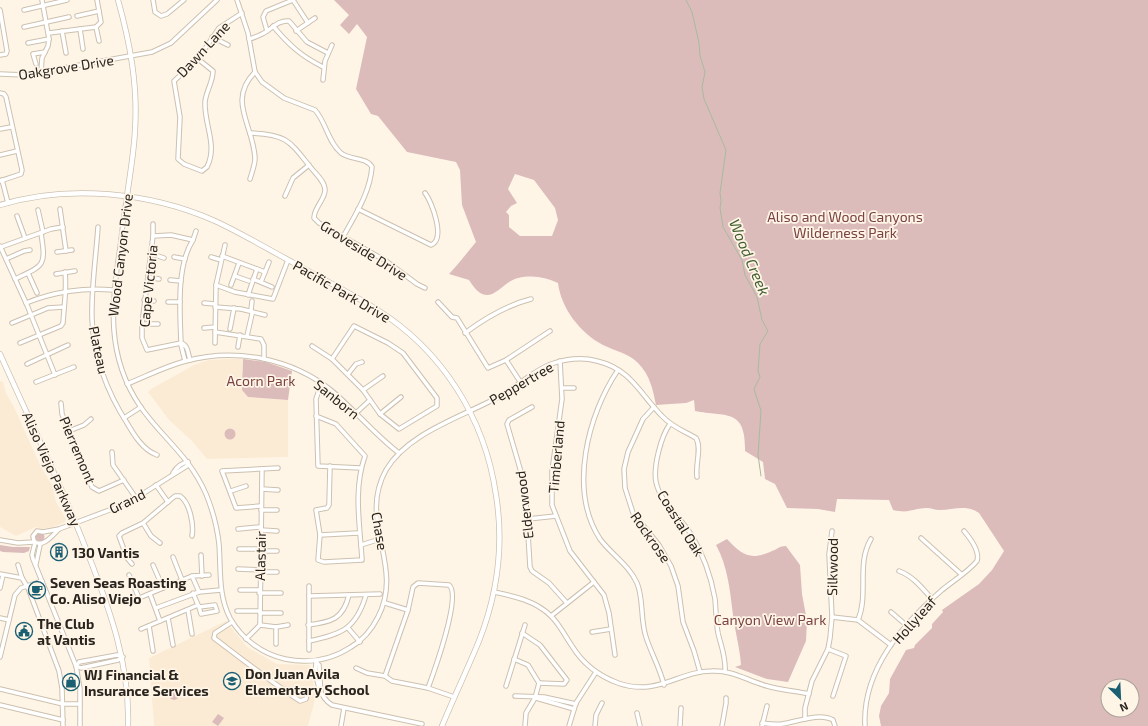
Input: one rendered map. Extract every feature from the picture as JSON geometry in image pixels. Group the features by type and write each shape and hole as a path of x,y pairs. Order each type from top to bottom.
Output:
{"main road":[{"name":"Wood Canyon Drive","path":"118,0 132,57 136,95 136,117 127,196"},
{"name":"Pacific Park Drive","path":"0,205 63,195 127,196 163,203 205,217 236,231 376,309 414,338 452,380 470,411 487,456 496,494 499,536 494,592 479,641 442,726"},
{"name":"Aliso Viejo Parkway","path":"0,354 33,423 76,523 112,616 123,657 127,687 128,726"}],"street":[{"path":"24,10 42,2 67,0"},
{"path":"49,33 96,26 101,22 97,0"},
{"path":"153,0 155,12 159,16 165,16 184,0"},
{"name":"Oakgrove Drive","path":"0,74 15,76 132,57 152,52 170,43 217,0"},
{"path":"238,0 249,39 254,72 262,82 278,94 316,110 333,143 342,154 370,164 372,167 370,181 358,209 343,237"},
{"path":"267,31 263,17 266,11 293,0 308,23"},
{"path":"41,72 42,58 48,46 49,39 42,2"},
{"path":"0,10 8,51 6,54 0,55"},
{"path":"77,16 99,11"},
{"name":"Dawn Lane","path":"198,59 213,71 205,103 212,152 209,164 204,170 197,170 180,162 177,156 180,111 174,81 198,59 212,38 224,24 242,13"},
{"path":"24,26 69,17"},
{"path":"296,31 315,18"},
{"path":"249,39 264,34 273,26 284,21 289,21 307,42 328,53"},
{"path":"96,26 99,41"},
{"path":"273,26 290,45 305,58 323,67"},
{"path":"80,29 83,49"},
{"path":"62,31 66,53"},
{"path":"212,38 228,45"},
{"path":"28,43 49,39"},
{"path":"323,80 323,67 332,45"},
{"path":"36,64 34,54 45,52"},
{"path":"250,179 255,158 250,133 241,102 242,90 247,80 254,72"},
{"path":"0,93 4,94 6,97 11,127 22,170 21,174 1,181 8,203"},
{"path":"0,129 11,127"},
{"name":"Groveside Drive","path":"250,133 267,133 284,139 296,148 322,182 325,188 324,194 314,212 314,218 343,237 392,264 425,288"},
{"path":"0,155 17,151"},
{"path":"285,196 293,178 309,165"},
{"path":"358,209 431,245 436,242 437,223 425,193"},
{"name":"Wood Canyon Drive","path":"127,196 113,290 112,325 117,352 127,384 140,407 188,462 200,480 215,515 219,546 221,590 227,612 232,622 246,639 274,656 297,662 316,662"},
{"path":"15,279 38,268 44,257 38,210"},
{"path":"60,210 66,251"},
{"path":"17,216 25,238"},
{"name":"Cape Victoria","path":"153,224 152,254 144,300 142,338 147,350 181,343"},
{"path":"55,374 26,303 0,247 42,232 63,227"},
{"name":"Plateau","path":"98,227 92,320 96,347 107,384 124,418 146,448 157,455"},
{"path":"185,361 181,343 181,281 185,259 196,231"},
{"name":"Cape Victoria","path":"153,236 171,235 193,240"},
{"path":"215,342 216,285 226,245"},
{"path":"6,259 30,250"},
{"path":"57,252 72,250"},
{"path":"152,254 164,258"},
{"path":"174,257 185,259"},
{"path":"211,258 222,258 265,272"},
{"path":"216,285 248,295 273,300 288,260"},
{"path":"261,282 269,262"},
{"path":"231,286 239,263"},
{"path":"248,295 257,269"},
{"path":"56,274 75,271"},
{"path":"20,343 61,326 63,323 65,272"},
{"path":"28,273 37,292"},
{"path":"235,276 249,281"},
{"path":"148,277 159,279"},
{"path":"253,279 272,286"},
{"path":"170,280 181,281"},
{"path":"26,303 42,296 83,290 113,290"},
{"path":"465,333 489,318 520,302 531,299"},
{"path":"144,300 154,301"},
{"path":"247,336 252,301"},
{"path":"168,302 180,302"},
{"path":"438,302 452,317 457,318 488,368 506,360 550,331"},
{"path":"204,303 265,315"},
{"path":"12,323 48,308 64,307"},
{"path":"230,330 234,308"},
{"path":"142,324 158,324"},
{"path":"312,346 332,359 348,374 363,390 380,414 399,429 437,406 438,401 403,353 388,342 356,326 351,328 346,340 332,359"},
{"path":"204,328 215,327"},
{"path":"215,332 247,336 263,342 264,359"},
{"path":"238,346 240,335"},
{"path":"181,343 187,348 190,360"},
{"path":"27,364 68,345"},
{"name":"Sanborn","path":"127,384 190,360 231,355 264,359 279,363 305,374 321,384 356,412 399,453"},
{"path":"506,360 521,383"},
{"name":"Peppertree","path":"470,411 500,396 541,369 560,362 588,360 598,361 618,370 638,385 654,407 670,424 696,438 698,442 696,469 697,477"},
{"path":"348,374 356,364 362,362"},
{"name":"Timberland","path":"560,362 562,399 552,471 552,505 570,551 577,563 600,588 607,604 615,654"},
{"path":"36,382 74,366"},
{"path":"618,370 603,395 593,421 584,476 586,500 595,529 601,539 627,568 637,584 640,595 645,636 664,684"},
{"path":"363,390 383,376"},
{"path":"321,384 316,399 318,466 361,468"},
{"path":"562,388 574,388"},
{"path":"380,414 401,397"},
{"path":"356,412 370,400"},
{"name":"Pierremont","path":"61,403 62,414 92,487 95,490 105,488 124,480"},
{"path":"124,418 140,407"},
{"name":"Elderwood","path":"532,407 509,420 507,424 521,472 528,518 530,567 532,571 549,582 567,603"},
{"name":"Rockrose","path":"654,407 643,419 628,452 624,469 625,488 633,513 660,545 671,566 678,586 683,622 700,672"},
{"name":"Chase","path":"316,662 342,653 360,642 375,623 385,603 387,576 376,515 378,491 388,468 399,453 414,441 470,411"},
{"path":"316,416 336,424 365,456 361,468 357,502 358,533 361,545 362,560 324,562 318,560 320,535 316,510 327,508 329,504 330,466"},
{"path":"69,432 91,419"},
{"name":"Coastal Oak","path":"670,424 663,436 656,473 656,482 663,498 689,531 705,562 714,599 718,632 725,657 725,671"},
{"path":"112,452 113,465 136,498"},
{"name":"Grand","path":"43,532 59,529 76,523 136,498 187,466 188,462"},
{"name":"Alastair","path":"260,625 259,591 262,468"},
{"path":"277,510 261,508 236,508 231,491 222,471 278,468"},
{"path":"156,485 168,502"},
{"path":"231,491 246,486"},
{"path":"262,489 278,490"},
{"path":"132,564 127,558 120,536 122,533 143,523 175,496 180,496 184,500 190,515 193,529 192,536"},
{"path":"528,518 556,516"},
{"path":"143,523 151,536 160,543"},
{"path":"238,529 260,528 277,531"},
{"name":"Grand","path":"46,539 59,529"},
{"name":"Silkwood","path":"805,719 812,681 828,649 832,617 829,554 832,531"},
{"name":"Hollyleaf","path":"865,726 866,703 870,687 880,663 891,645 906,625 932,599 975,564 978,558 971,539 964,531"},
{"path":"26,542 37,532 43,532 46,539 40,544 36,564"},
{"path":"320,535 358,533"},
{"path":"33,537 35,542 32,555 76,666 80,689 80,726"},
{"path":"921,538 961,574"},
{"path":"361,545 380,539"},
{"path":"858,620 864,603 865,553 871,539"},
{"path":"0,540 9,543 35,542 40,544"},
{"path":"239,549 277,551"},
{"path":"201,555 202,576"},
{"path":"173,557 182,580"},
{"path":"18,565 59,671 63,704 63,726"},
{"path":"153,565 163,588"},
{"path":"238,569 276,572"},
{"path":"898,571 905,574 918,584 932,599"},
{"path":"0,588 2,575 22,578"},
{"path":"129,575 139,598"},
{"path":"132,601 192,576 209,575"},
{"path":"192,576 199,592"},
{"path":"0,657 15,595 26,586 42,581"},
{"path":"551,616 594,582"},
{"path":"385,676 408,610 415,584 449,585 452,588 449,626 428,688"},
{"path":"309,586 309,650"},
{"path":"156,608 193,593 221,590"},
{"path":"240,590 281,593"},
{"path":"494,592 529,602 551,616 563,631 576,653 596,672 606,678 627,685 646,687 664,684 700,672 725,671 742,675 765,686 809,694"},
{"path":"141,629 198,606 215,605 217,611 201,614 198,606 193,593"},
{"path":"150,594 160,621"},
{"path":"309,596 380,594"},
{"path":"308,625 328,622 334,619 346,608 350,595"},
{"path":"309,640 334,636 348,628 360,610 366,595"},
{"path":"385,603 408,610"},
{"path":"188,610 192,634"},
{"path":"237,611 281,613"},
{"path":"891,612 906,625"},
{"path":"832,617 858,620 891,645"},
{"path":"0,618 8,620"},
{"path":"168,618 173,645"},
{"path":"232,622 215,633 213,636 282,689 300,701 306,699 307,696 304,690 282,689"},
{"path":"246,639 260,625 276,627 288,625"},
{"path":"506,686 525,625"},
{"path":"149,626 153,651"},
{"path":"276,627 276,644"},
{"path":"348,628 360,642"},
{"path":"592,632 611,629"},
{"path":"522,633 540,645 567,680 564,684 538,683"},
{"path":"828,649 846,656 833,696"},
{"path":"76,666 81,668 118,660 123,657"},
{"path":"514,659 528,665 538,683 535,698 526,713 525,726"},
{"path":"316,662 321,694 327,702 344,708 422,724"},
{"path":"356,668 367,673 385,676 392,681 428,688 454,697"},
{"path":"569,726 574,709 582,692 596,672"},
{"path":"0,689 63,704 80,704"},
{"path":"515,696 535,698 574,709"},
{"path":"535,698 544,697 576,704"},
{"path":"722,726 726,698"},
{"path":"595,726 596,715 602,703"},
{"path":"0,706 63,720"},
{"path":"767,706 762,725 781,724 805,719 826,717 833,720 835,726"},
{"path":"341,726 344,708"},
{"path":"680,726 681,708"},
{"path":"637,713 640,726"}],"shaded area":[{"path":"243,359 242,369 248,397 288,400 288,457 207,459 191,440 169,420 148,392 194,365 209,360"},
{"path":"0,381 3,382 6,393 14,407 41,467 52,485 56,502 66,519 65,522 53,527 42,529 36,527 16,536 0,527"},
{"name":"Don Juan Avila Elementary School","path":"226,621 247,647 277,664 310,665 316,696 308,726 154,726 149,658"}],"green space":[{"name":"Aliso and Wood Canyons Wilderness Park","path":"334,0 1148,0 1148,726 881,726 879,716 881,706 889,693 890,679 906,650 914,648 915,645 932,628 932,624 943,612 942,610 979,584 992,570 1004,551 979,513 965,508 939,510 927,508 899,511 893,510 889,500 837,499 835,512 818,509 787,508 775,484 765,479 763,462 745,451 742,427 738,421 725,415 695,411 694,400 686,403 656,405 650,383 638,363 621,352 603,345 579,327 563,302 558,283 539,277 518,278 489,295 483,294 476,290 469,280 449,274 476,242 462,205 460,170 456,162 407,152 378,116 371,114 356,89 367,37 357,24 349,34 340,25 349,15","holes":["515,174 534,180 555,208 558,220 552,236 520,236 509,227 509,215 506,212 511,206 517,203 508,189"]},
{"name":"Acorn Park","path":"243,359 266,362 292,371 288,400 248,397 242,390"},
{"path":"230,428 234,430 236,434 234,438 230,440 226,438 224,434 226,430"},
{"path":"38,533 42,533 44,537 42,541 38,541 36,539 36,535"},
{"name":"Canyon View Park","path":"727,539 737,549 747,555 752,556 758,556 786,546 800,565 802,594 807,621 806,641 788,682 767,679 735,667 741,665 740,652 728,579 716,545"},
{"path":"0,545 30,547 29,551 24,553 3,552 0,551"},
{"path":"172,690 176,690 178,691 178,699 172,700 169,697 169,693"},
{"path":"218,714 224,718 218,726 212,722"}],"waterway":[{"name":"Wood Creek","path":"686,0 692,12 699,43 700,56 705,72 702,87 704,99 726,150 720,193 720,208 723,227 742,260 745,275 757,297 762,320 768,331 760,344 758,371 760,377 754,389 761,411 758,455 761,476"}],"place":[{"name":"130 Vantis","path":"59,552"},
{"name":"Seven Seas Roasting Co. Aliso Viejo","path":"37,590"},
{"name":"The Club at Vantis","path":"24,631"},
{"name":"Don Juan Avila Elementary School","path":"232,681"},
{"name":"WJ Financial & Insurance Services","path":"71,682"}]}
